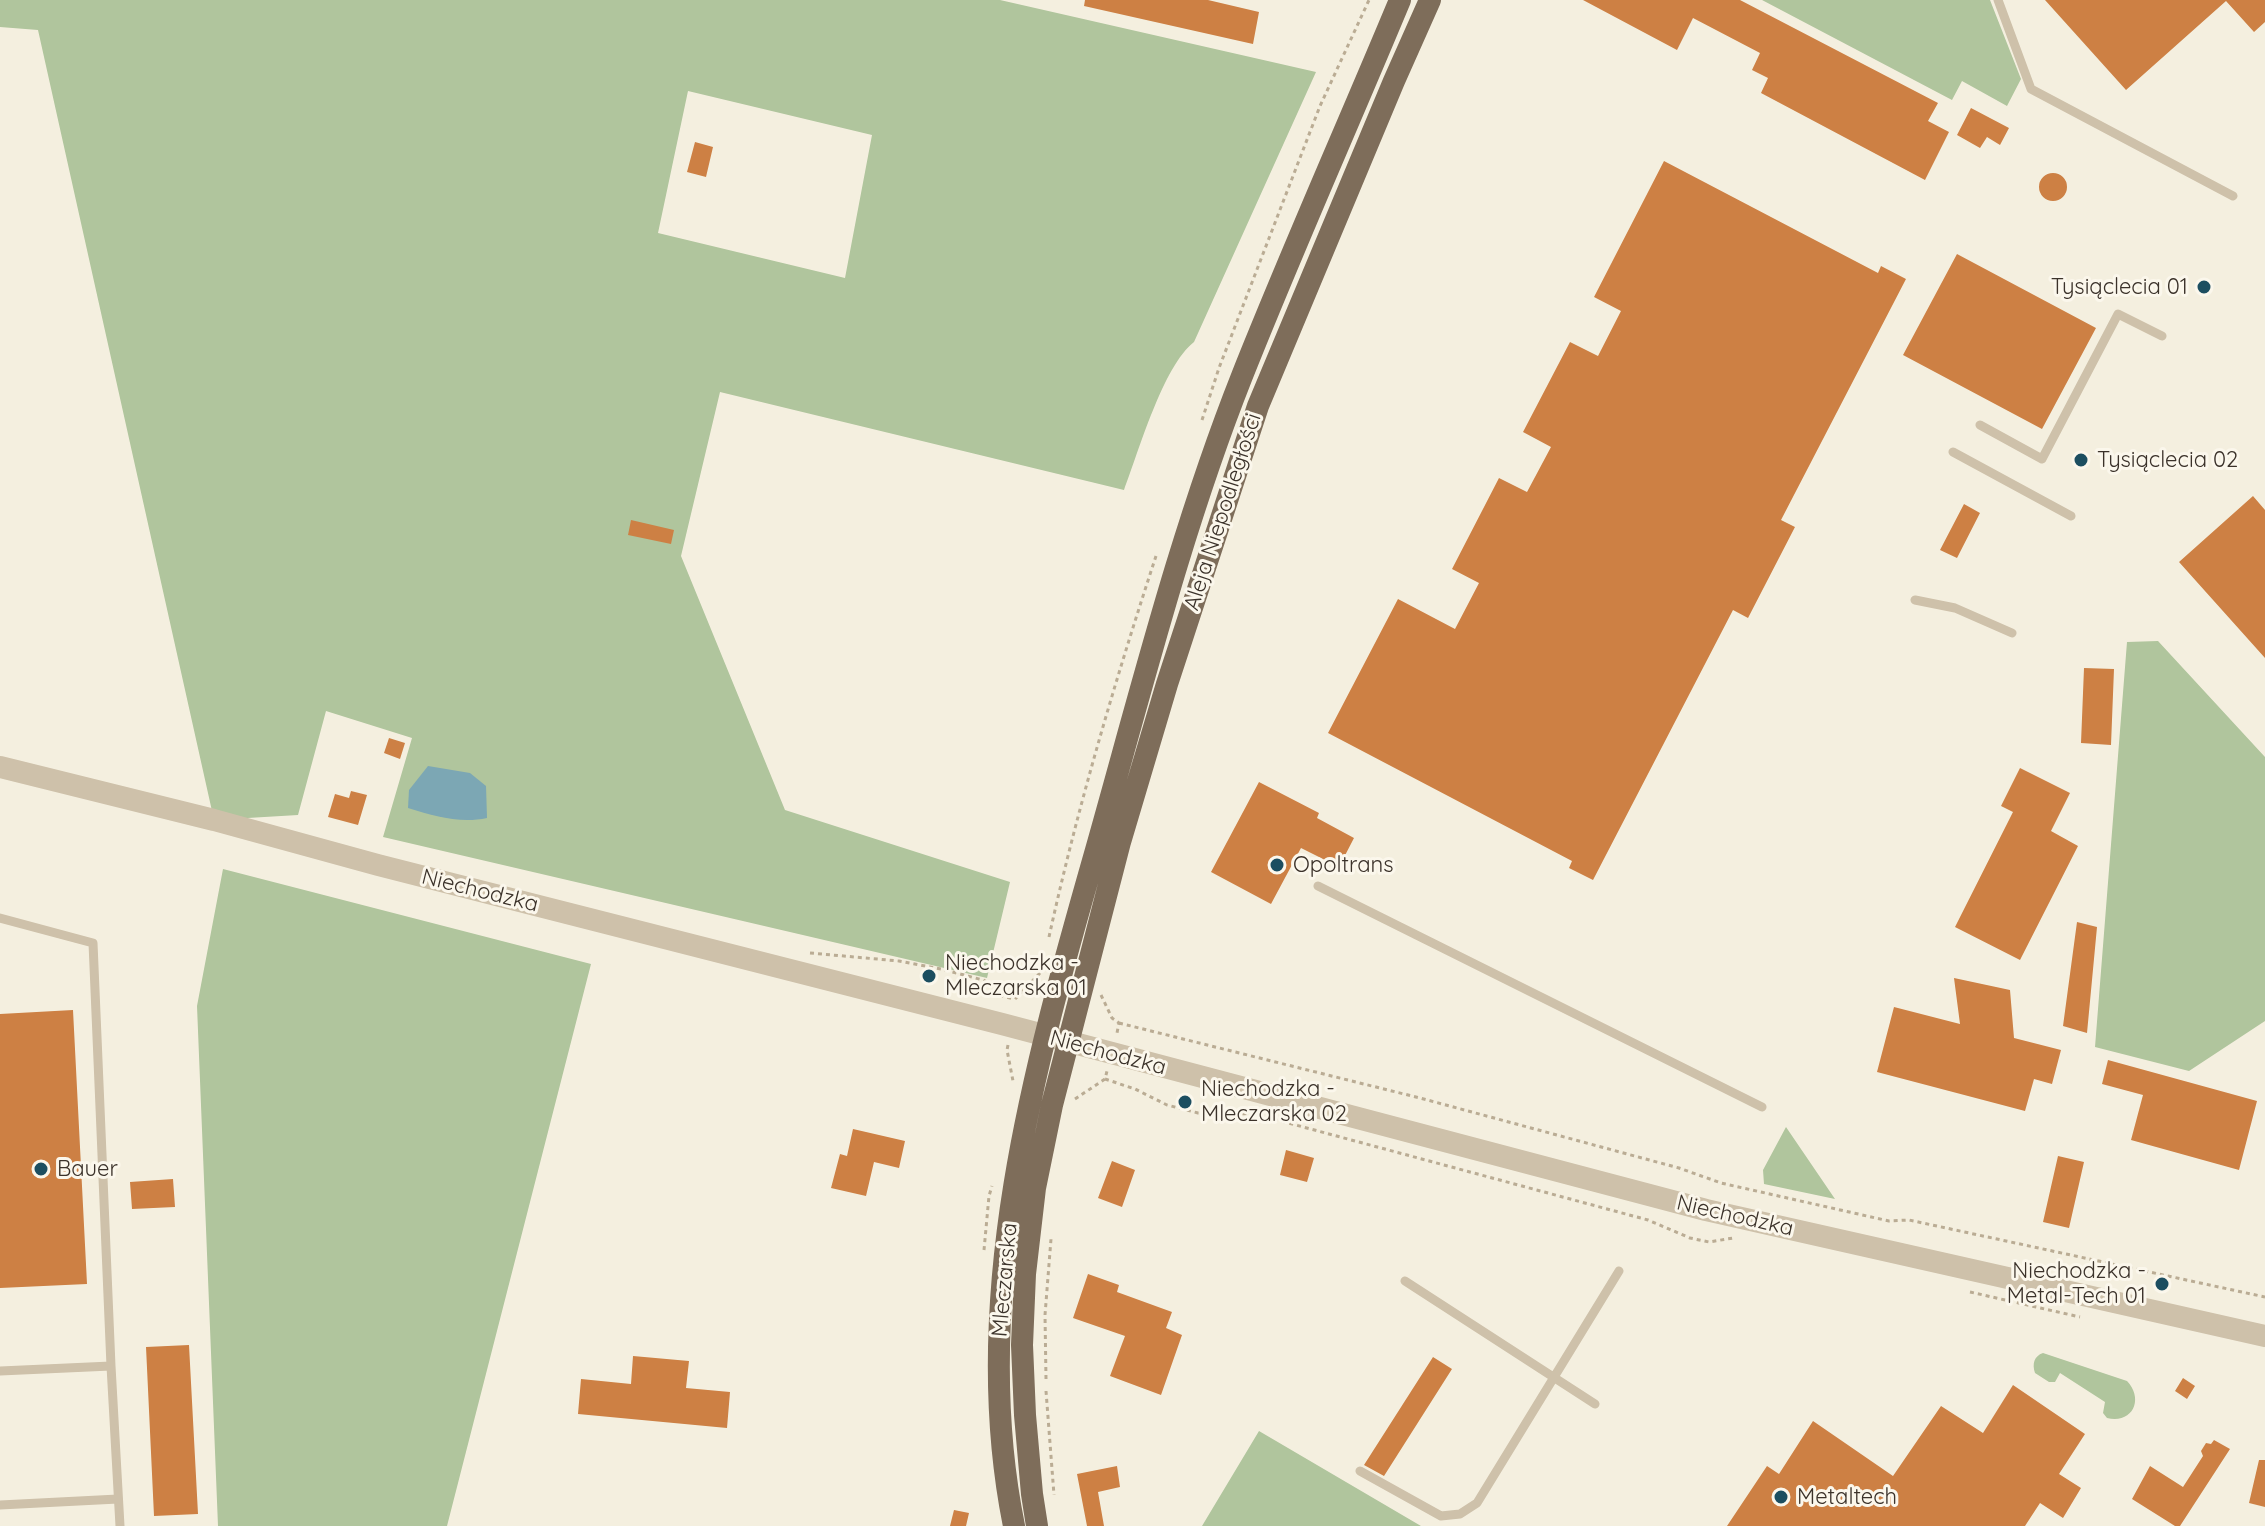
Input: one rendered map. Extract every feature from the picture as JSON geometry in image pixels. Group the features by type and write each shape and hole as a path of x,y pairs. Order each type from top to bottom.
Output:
{"main road":[{"name":"Aleja Niepodległości","path":"1046,1036 1181,551 1241,378 1400,0"},
{"name":"Aleja Niepodległości","path":"1069,1043 1120,842 1167,684 1258,406 1430,0"},
{"name":"Mleczarska","path":"1014,1526 1000,1418 999,1346 1014,1186 1046,1036"},
{"name":"Mleczarska","path":"1037,1526 1025,1415 1022,1345 1025,1274 1035,1188 1069,1043"}],"street":[{"name":"Niechodzka","path":"0,767 1046,1036 1706,1210 2265,1336"}],"lane":[{"path":"1998,0 2031,89 2233,196"},
{"path":"1980,425 2042,459 2118,314 2162,336"},
{"path":"1953,452 2071,516"},
{"path":"1915,600 1955,608 2012,633"},
{"path":"1318,886 1762,1107"},
{"path":"0,918 93,943 120,1526"},
{"path":"1360,1471 1441,1516 1460,1514 1477,1503 1619,1271"},
{"path":"1405,1281 1595,1404"},
{"path":"0,1371 111,1366"},
{"path":"0,1505 118,1499"}],"path":[{"path":"801,952 899,961 941,969 983,980 991,984 996,995 1015,999 1040,973"},
{"path":"1119,1023 1420,1098 1763,1192 1889,1221 1924,1223 2265,1297"},
{"path":"1754,1196 1763,1192"}],"green space":[{"path":"0,0 1000,0 1316,72 1194,342 1172,370 1162,389 1124,490 720,392 681,556 785,810 1010,882 987,978 383,837 412,738 326,711 298,815 214,820 38,30 0,27","holes":["688,91 872,135 845,278 658,233"]},
{"path":"1762,0 1990,0 2021,79 2007,106 1962,81 1952,100"},
{"path":"2158,641 2265,757 2265,1021 2189,1071 2095,1047 2127,642"},
{"path":"223,869 591,964 447,1526 218,1526 197,1006"},
{"path":"1786,1127 1835,1199 1764,1184 1763,1170"},
{"path":"2043,1353 2127,1381 2135,1395 2133,1408 2123,1417 2107,1418 2103,1413 2105,1402 2060,1373 2055,1382 2049,1382 2035,1373 2034,1361"},
{"path":"1259,1431 1421,1526 1202,1526"}],"water":[{"path":"428,766 470,773 486,786 487,818 457,820 408,808 409,790"}],"building":[{"path":"1085,0 1208,0 1259,12 1253,44 1084,6"},
{"path":"1583,0 1740,0 1938,103 1928,121 1949,132 1925,180 1761,93 1768,78 1752,70 1760,53 1693,18 1677,50"},
{"path":"2045,0 2265,0 2265,22 2254,32 2226,1 2126,90"},
{"path":"1971,108 2009,128 2000,145 1987,137 1980,148 1957,135"},
{"path":"695,142 713,147 706,177 687,172"},
{"path":"1664,161 1878,273 1881,266 1906,279 1781,520 1795,527 1748,618 1733,610 1593,880 1569,868 1572,861 1328,733 1398,599 1455,629 1479,583 1452,569 1499,478 1527,492 1551,447 1523,432 1570,342 1598,356 1621,311 1594,297"},
{"path":"2053,173 2063,177 2067,187 2063,197 2053,201 2043,197 2039,187 2043,177"},
{"path":"1957,254 2096,328 2042,429 1903,355"},
{"path":"2253,496 2265,510 2265,658 2179,562"},
{"path":"1964,504 1980,513 1957,558 1940,550"},
{"path":"631,520 674,530 671,544 628,535"},
{"path":"2084,668 2114,669 2111,745 2081,743"},
{"path":"389,738 405,743 400,759 384,753"},
{"path":"2020,768 2070,793 2051,831 2078,846 2020,960 1955,927 2013,812 2001,806"},
{"path":"1259,782 1319,813 1317,818 1354,838 1339,867 1301,848 1271,904 1211,872"},
{"path":"351,791 367,795 358,825 328,817 335,794 349,798"},
{"path":"2077,922 2097,927 2087,1033 2063,1026"},
{"path":"1954,978 2010,990 2014,1038 2061,1050 2052,1084 2034,1079 2025,1111 1877,1072 1894,1007 1960,1024"},
{"name":"Bauer","path":"73,1010 87,1284 0,1288 0,1014"},
{"path":"2108,1060 2257,1101 2239,1170 2131,1140 2143,1095 2102,1084"},
{"path":"853,1129 905,1141 899,1168 874,1162 866,1196 831,1188 840,1154 847,1156"},
{"path":"1286,1150 1314,1158 1307,1182 1280,1175"},
{"path":"2058,1156 2084,1162 2069,1228 2043,1222"},
{"path":"1112,1161 1135,1170 1122,1207 1098,1198"},
{"path":"173,1179 175,1207 132,1209 130,1182"},
{"path":"1088,1274 1119,1285 1117,1292 1172,1312 1166,1328 1182,1335 1161,1395 1110,1376 1125,1336 1073,1318"},
{"path":"189,1345 198,1514 154,1516 146,1347"},
{"path":"633,1356 689,1361 686,1388 730,1392 727,1428 578,1414 581,1379 631,1384"},
{"path":"1433,1357 1452,1369 1384,1476 1364,1465"},
{"path":"2183,1378 2195,1386 2187,1399 2175,1391"},
{"path":"2013,1385 2085,1434 2059,1474 2081,1488 2063,1518 2040,1503 2025,1526 1727,1526 1767,1466 1779,1474 1813,1421 1893,1476 1941,1406 1983,1433"},
{"path":"2214,1440 2230,1449 2180,1526 2175,1526 2132,1499 2150,1466 2183,1487 2203,1456 2201,1451 2206,1443 2211,1444"},
{"path":"2259,1460 2265,1460 2265,1507 2249,1503"},
{"path":"1117,1466 1120,1487 1098,1492 1104,1526 1087,1526 1077,1474"},
{"path":"954,1510 969,1513 966,1526 950,1526"}],"place":[{"name":"Tysiąclecia 01","path":"2204,287"},
{"name":"Tysiąclecia 02","path":"2081,460"},
{"name":"Opoltrans","path":"1277,865"},
{"name":"Niechodzka - Mleczarska 01","path":"929,976"},
{"name":"Niechodzka - Mleczarska 02","path":"1185,1102"},
{"name":"Bauer","path":"41,1169"},
{"name":"Niechodzka - Metal-Tech 01","path":"2162,1284"},
{"name":"Metaltech","path":"1781,1497"}]}
